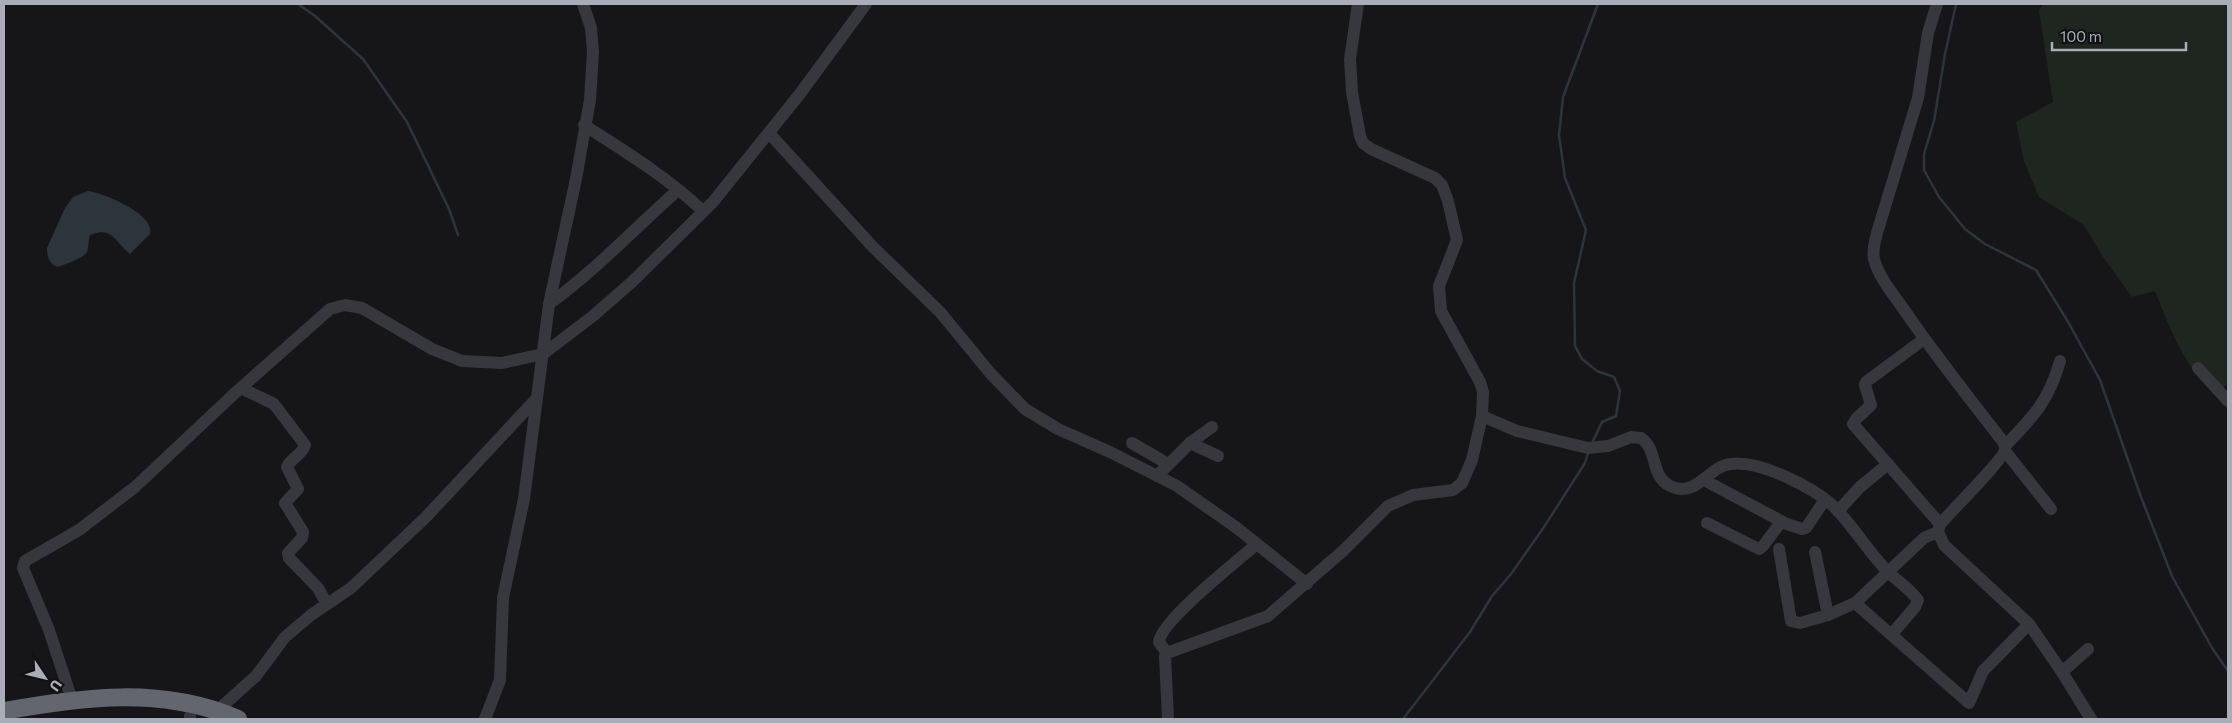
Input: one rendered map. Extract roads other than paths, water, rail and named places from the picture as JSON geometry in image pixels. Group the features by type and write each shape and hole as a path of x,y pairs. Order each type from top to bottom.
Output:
{"highway":[{"path":"4,711 72,700 115,696 152,698 218,710 238,719"},
{"path":"19,719 115,708 150,709 194,718"}],"street":[{"path":"485,719 500,680 503,598 524,499 549,304 576,179 584,125 590,100 594,66 590,28 583,4"},
{"path":"72,700 49,630 22,568 27,559 79,530 136,487 241,388 330,309 345,306 368,310 432,349 462,361 502,363 543,354 593,316 633,281 703,212 769,133 866,4"},
{"path":"1167,652 1262,619 1280,608 1388,506 1405,497 1453,490 1462,483 1472,460 1482,416 1482,387 1442,311 1439,299 1439,286 1457,240 1452,217 1442,185 1430,176 1366,146 1360,136 1352,92 1350,59 1358,4"},
{"path":"1938,4 1928,34 1918,98 1877,233 1873,253 1884,280 1924,339 1950,376 2002,439 2005,449 2051,509"},
{"path":"584,125 641,161 703,212"},
{"path":"769,133 873,247 940,312 991,374 1025,409 1058,429 1110,452 1182,490 1257,544 1307,584"},
{"path":"549,304 574,286 610,255 678,190"},
{"path":"1924,339 1866,382 1865,385 1871,405 1853,424 1939,528 1944,545 2029,624 2091,719"},
{"path":"1779,549 1792,621 1800,623 1828,615 1855,603 1887,571 1924,538 1939,528 2035,415 2050,390 2060,361"},
{"path":"2198,368 2228,401"},
{"path":"241,388 274,404 304,445 303,451 290,462 287,468 298,489 285,503 303,532 302,538 288,553 289,558 318,588 327,604"},
{"path":"218,710 256,676 285,637 350,588 426,517 537,398"},
{"path":"1482,416 1517,430 1591,448 1631,438 1641,438 1648,446 1658,476 1672,487 1689,488 1700,484 1728,464 1748,464 1786,476 1838,511 1887,571 1918,600 1915,607 1892,634"},
{"path":"1157,476 1190,443 1212,426"},
{"path":"1132,443 1168,464"},
{"path":"1190,443 1218,456"},
{"path":"1838,511 1850,497 1888,464"},
{"path":"1704,480 1783,522 1802,529 1806,528 1824,501"},
{"path":"1707,523 1759,549 1783,522"},
{"path":"1167,652 1159,642 1161,635 1184,609 1257,544"},
{"path":"1815,552 1828,615"},
{"path":"1855,603 1969,703 1983,671 2029,624"},
{"path":"2062,672 2088,649"},
{"path":"1167,652 1165,656 1168,719"}],"waterway":[{"path":"298,4 315,16 363,59 407,122 449,209 458,235"},
{"path":"1592,443 1602,422 1616,416 1620,391 1614,377 1597,371 1582,359 1575,346 1574,283 1586,230 1565,178 1559,135 1563,97 1598,4"},
{"path":"1956,4 1945,54 1934,121 1924,154 1924,170 1939,197 1965,229 1985,244 2036,270 2067,320 2100,380 2141,497 2172,576 2212,648 2228,671"},
{"path":"1403,719 1470,632 1492,596 1511,574 1544,527 1585,463 1588,453"}]}
